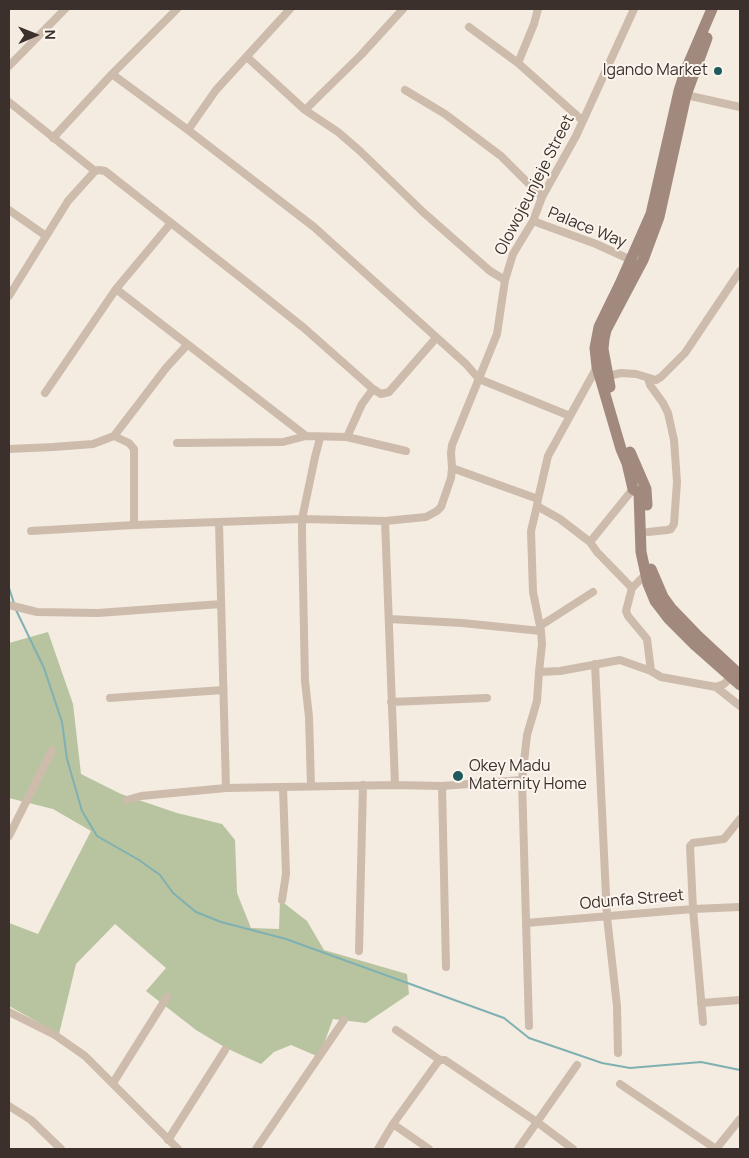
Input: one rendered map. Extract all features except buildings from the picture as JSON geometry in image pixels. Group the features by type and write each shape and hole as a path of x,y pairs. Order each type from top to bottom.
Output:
{"main road":[{"path":"712,9 685,72 679,91 651,214 599,327 595,348 597,368 621,448 634,488 639,494 641,552 645,575 655,601 668,618 736,676"},
{"path":"718,9 686,95 659,217 643,260 606,330 603,349 608,376 627,446 646,489 648,550 651,569 663,598 736,676 740,685"}],"street":[{"path":"9,66 65,9"},
{"path":"54,138 112,74 177,9"},
{"path":"188,130 216,90 290,9"},
{"path":"305,110 361,55 403,9"},
{"path":"518,64 538,9"},
{"name":"Olowojeunjeje Street","path":"31,531 302,519 385,521 426,517 437,510 441,506 451,478 452,446 497,334 505,280 513,254 533,221 542,197 584,120 634,9"},
{"path":"469,28 518,64 584,120"},
{"path":"247,57 305,110 348,140 423,212 490,271 505,280"},
{"path":"112,74 314,227 466,364 479,378 570,416"},
{"path":"406,90 445,114 501,156 542,197"},
{"path":"686,95 740,108"},
{"path":"9,102 95,171 105,172 304,328 381,394 389,392 436,338"},
{"path":"9,296 68,201 95,171"},
{"path":"9,210 46,236"},
{"name":"Palace Way","path":"533,221 596,244 631,260"},
{"path":"45,393 116,289 170,223"},
{"path":"608,376 622,373 636,374 656,380 661,377 686,353 740,270"},
{"path":"116,289 306,436"},
{"path":"9,448 52,448 93,444 114,436 186,345"},
{"path":"529,1026 522,780 528,735 538,700 542,644 541,629 533,592 531,531 548,456 597,368"},
{"path":"648,378 650,385 664,402 668,413 674,440 677,482 674,524 671,529 648,532"},
{"path":"347,437 360,409 373,389"},
{"path":"114,436 129,443 134,449 134,525"},
{"path":"177,443 284,442 306,436 320,438 347,437 406,451"},
{"path":"311,786 309,717 304,681 302,519 320,438"},
{"path":"452,468 538,502 590,542 597,552 632,588"},
{"path":"590,542 634,488"},
{"path":"385,521 395,785"},
{"path":"219,523 226,788"},
{"path":"645,575 632,588 626,612 647,639 651,670"},
{"path":"389,619 541,629 593,592"},
{"path":"12,606 37,612 98,613 221,604"},
{"path":"539,672 560,671 620,660 651,670 661,677 716,688 740,706"},
{"path":"595,664 607,917 617,1006 618,1053"},
{"path":"716,688 736,676"},
{"path":"110,698 223,690"},
{"path":"391,702 487,698"},
{"path":"9,836 52,750"},
{"path":"127,800 141,796 226,788 363,785 442,786 522,780"},
{"path":"359,951 363,785"},
{"path":"282,900 286,874 283,786"},
{"path":"442,786 446,967"},
{"path":"703,1022 693,909 690,846 693,842 724,839 740,820"},
{"name":"Odunfa Street","path":"526,923 693,909 740,907"},
{"path":"112,1083 167,997"},
{"path":"702,1003 740,1000"},
{"path":"9,1012 55,1035 85,1056 178,1149"},
{"path":"256,1149 344,1020"},
{"path":"396,1030 440,1060 445,1060 537,1122 573,1149"},
{"path":"168,1140 225,1050"},
{"path":"378,1149 393,1124 440,1060"},
{"path":"518,1149 577,1064"},
{"path":"620,1084 716,1149 740,1119"},
{"path":"9,1106 31,1120 52,1146 61,1149"},
{"path":"393,1124 429,1149"}],"green space":[{"path":"48,632 73,704 81,774 121,794 177,813 222,824 235,840 237,893 251,928 279,929 280,900 307,921 324,950 407,974 409,994 366,1023 333,1019 319,1057 291,1045 274,1052 261,1064 226,1048 196,1030 146,991 166,968 115,924 76,964 59,1034 9,1006 9,923 38,934 91,831 53,809 9,798 9,643"}],"waterway":[{"path":"9,588 14,603"},
{"path":"16,610 44,668 62,722 67,759 82,811 97,836 139,860 160,875 173,893 196,912 221,922 286,939 504,1018 529,1038 602,1063 630,1068 701,1062 740,1070"}],"place":[{"name":"Igando Market","path":"718,71"},
{"name":"Okey Madu Maternity Home","path":"458,776"}]}
